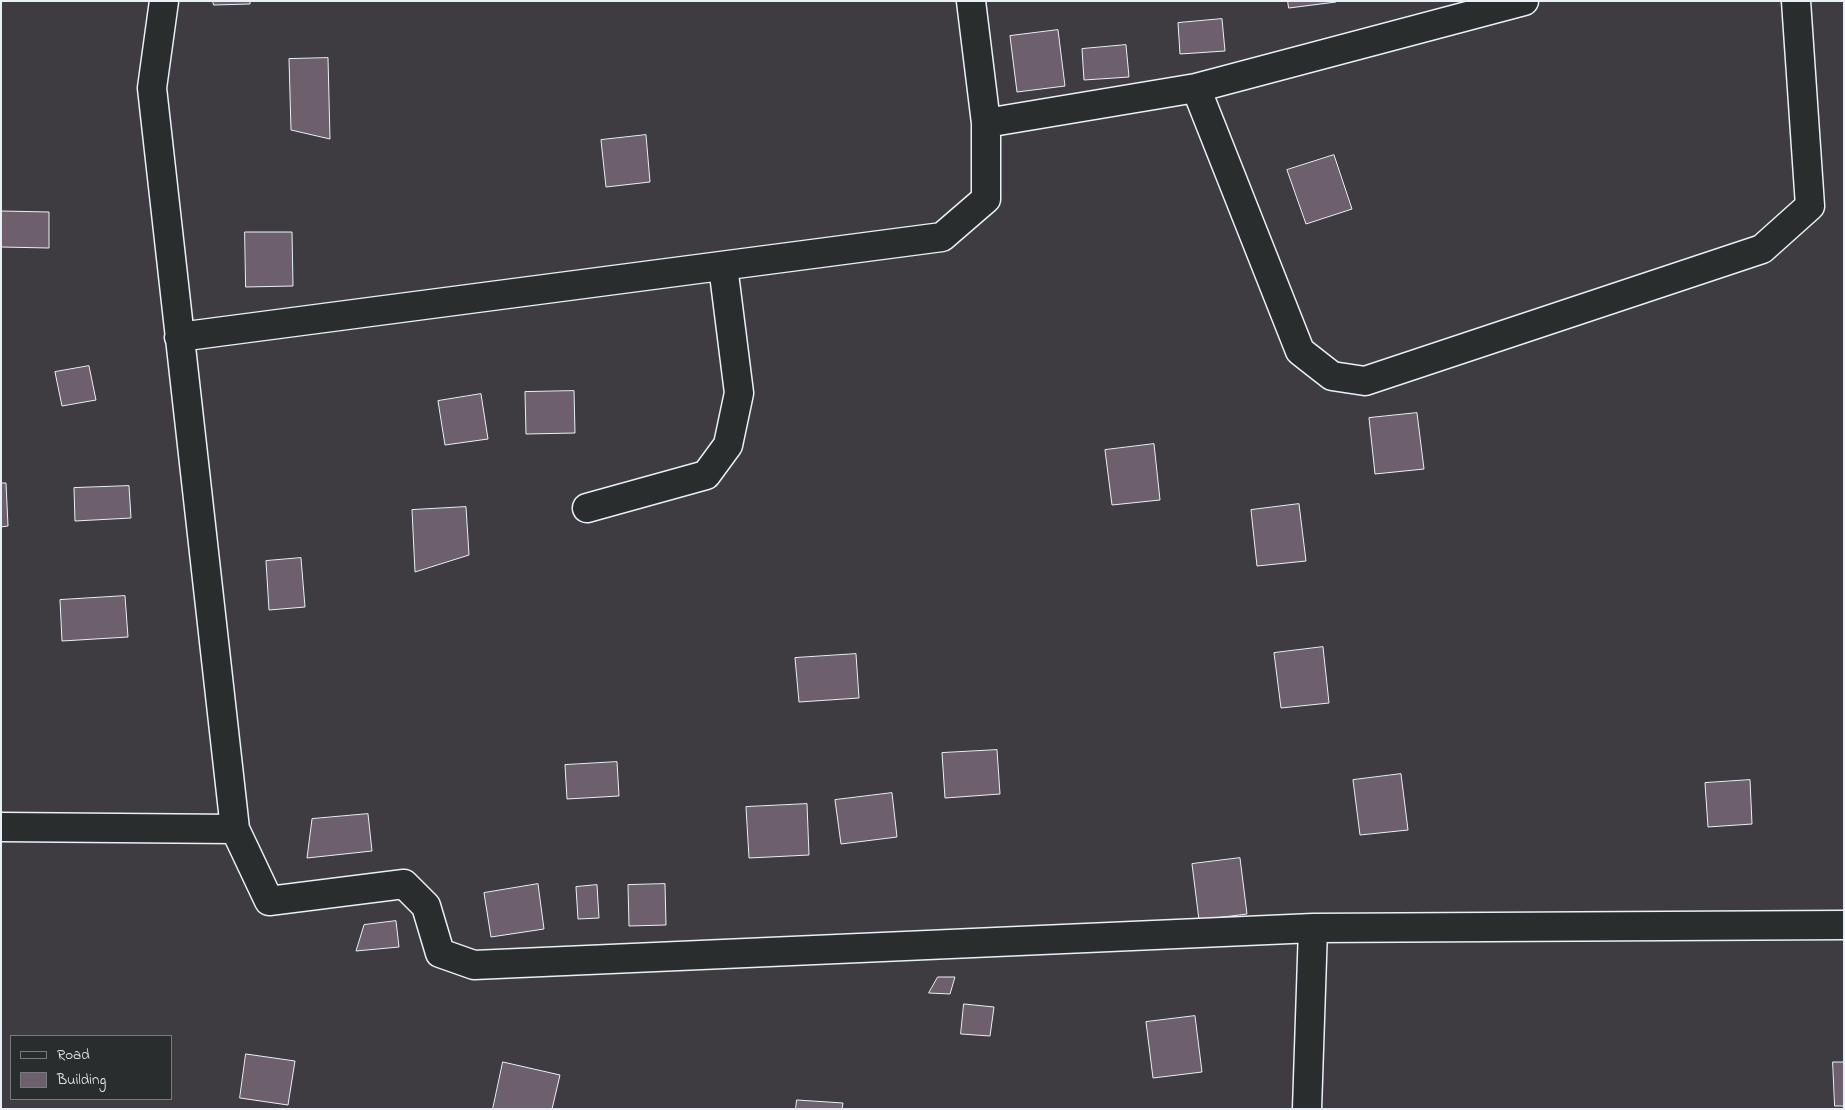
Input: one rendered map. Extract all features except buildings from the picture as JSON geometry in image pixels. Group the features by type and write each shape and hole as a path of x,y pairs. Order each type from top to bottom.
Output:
{"street":[{"path":"164,1 152,88 235,829 269,901 404,884 426,906 440,953 474,965 1313,928 1844,925"},
{"path":"179,337 942,237 986,199 986,123 970,1"},
{"path":"986,123 1196,88 1524,1"},
{"path":"1196,88 1300,351 1332,376 1365,380 1762,249 1810,206 1796,1"},
{"path":"587,508 706,475 728,445 739,393 723,266"},
{"path":"1,827 235,829"},
{"path":"1307,1109 1313,928"}]}
